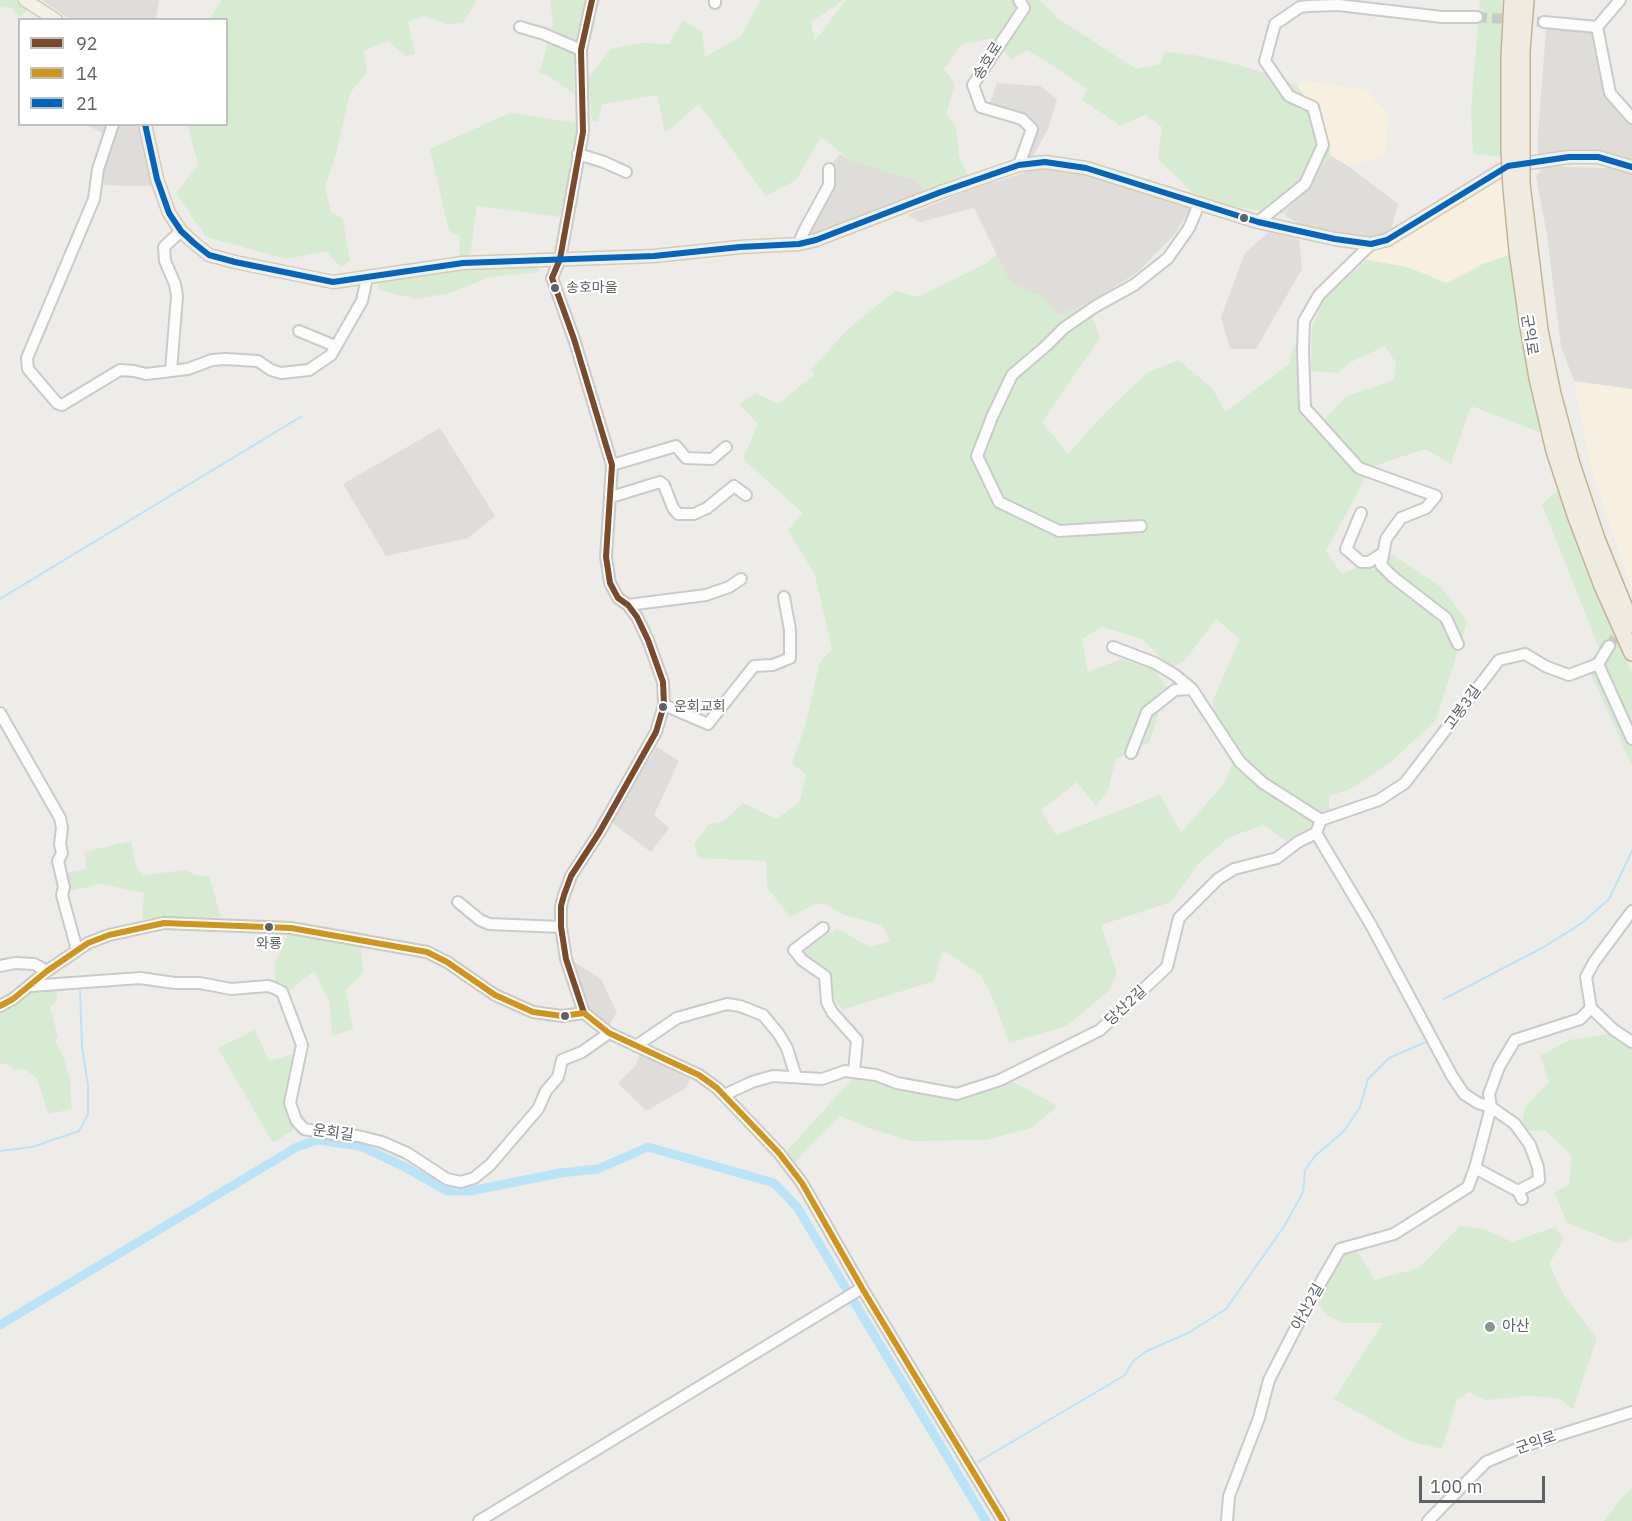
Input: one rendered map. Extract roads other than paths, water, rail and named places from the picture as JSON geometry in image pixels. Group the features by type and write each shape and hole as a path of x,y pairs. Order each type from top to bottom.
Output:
{"highway":[{"name":"군익로","path":"1512,0 1509,57 1517,186 1517,251 1537,378 1554,451 1583,536 1632,653"},
{"name":"군익로","path":"1515,147 1526,0"},
{"name":"군익로","path":"1517,186 1552,394 1597,539 1632,625"}],"main road":[{"path":"26,0 53,18"},
{"path":"145,126 157,179 170,213 181,231 209,255 333,282 452,264 654,256 740,247 799,244 816,240 1019,165 1045,162 1086,168 1258,222 1335,239 1371,244 1387,240 1508,166 1569,157 1598,157 1632,167"}],"street":[{"path":"592,0 581,50 583,132 560,260 552,278 574,339 612,465 606,557 610,584 618,598 628,605 637,617 657,660 663,682 664,705 656,732 572,876 561,906 561,927 566,959 584,1013 609,1034 699,1075 724,1095 779,1153 802,1183 859,1289 1003,1521"},
{"name":"송호로","path":"1019,165 1032,129 1022,119 981,107 973,85 1024,8 1020,0"},
{"path":"1597,27 1620,0"},
{"path":"1258,222 1305,184 1323,145 1313,106 1289,96 1265,61 1275,24 1307,3 1442,17 1477,16"},
{"path":"1544,22 1597,27"},
{"path":"520,27 544,34 581,50"},
{"path":"1597,27 1610,93 1632,118"},
{"path":"112,126 98,169 94,199 27,358 28,369 57,403 63,405 120,370 134,370 146,374 188,369 212,360 225,359 258,361 271,370 281,373 309,370 331,355 362,301 367,278"},
{"path":"578,154 626,172"},
{"path":"799,244 829,185 829,169"},
{"path":"1141,526 1059,531 999,502 977,456 1012,375 1064,328 1096,306 1134,285 1168,258 1190,228 1199,204"},
{"path":"171,371 177,296 175,284 165,261 164,247 181,231"},
{"path":"1371,244 1319,295 1304,321 1305,408 1359,468 1436,496 1426,508 1401,518 1386,539 1381,565 1446,618 1458,644"},
{"path":"299,331 336,346"},
{"path":"612,465 676,446 686,458 712,459 726,447"},
{"path":"611,497 660,482 664,486 672,508 678,514 694,514 707,508 734,486 746,495"},
{"path":"1361,513 1346,549 1361,562 1369,562 1383,552"},
{"path":"628,605 706,595 729,587 741,579"},
{"path":"664,705 708,724 754,666 772,665 790,658 790,630 784,597"},
{"path":"1609,646 1598,664 1632,740"},
{"path":"1113,647 1155,663 1192,689 1240,762 1263,783 1321,820 1316,832 1452,1076 1464,1094 1478,1103 1491,1107 1515,1124 1530,1145 1538,1167 1539,1180 1520,1195 1475,1168"},
{"name":"고봉3길","path":"1321,820 1380,800 1405,783 1499,660 1525,654 1547,667 1569,675 1598,664"},
{"path":"1131,753 1147,712 1175,690 1192,689"},
{"path":"0,713 60,818 62,853 58,861 64,887 62,895 77,950"},
{"name":"당산2길","path":"724,1095 752,1082 773,1077 822,1079 845,1071 876,1075 897,1083 957,1094 1000,1080 1100,1030 1167,967 1179,918 1218,879 1234,869 1277,858 1316,832"},
{"path":"458,902 480,920 489,924 561,927"},
{"path":"1632,910 1586,976 1591,1008 1614,1030 1632,1042"},
{"path":"0,1006 13,999 47,971 88,943 109,934 164,923 264,926 317,931 427,952 447,962 495,995 533,1012 562,1016 584,1013"},
{"path":"823,928 794,950 802,960 825,976 827,1002 831,1012 857,1040 854,1072"},
{"path":"0,966 15,963 34,964 47,971"},
{"name":"운회길","path":"30,986 140,978 175,983 200,983 231,989 268,986 274,988 282,992 302,1045 291,1103 296,1120 304,1129 358,1136 382,1142 407,1153 447,1179 461,1182 474,1178 490,1165 538,1109 546,1091 558,1077 562,1060 582,1052 609,1034"},
{"path":"636,1046 677,1018 727,1004 740,1006 763,1015 770,1023 787,1048 796,1077"},
{"name":"아산2길","path":"1227,1521 1229,1496 1259,1418 1269,1380 1340,1249 1394,1234 1468,1186 1491,1107 1489,1094 1499,1066 1515,1041 1580,1019 1591,1008"},
{"path":"479,1521 859,1289"},
{"name":"군익로","path":"1428,1521 1486,1462 1524,1446 1632,1412"}],"waterway":[{"path":"0,599 302,416"},
{"path":"1444,999 1542,948 1582,923 1609,899 1632,851"},
{"path":"0,1151 32,1147 79,1131 88,1114 88,1086 82,1046 80,991"},
{"path":"978,1462 1125,1375 1133,1361 1147,1351 1188,1333 1226,1309 1285,1225 1303,1192 1305,1170 1315,1156 1344,1131 1360,1107 1368,1079 1389,1058 1427,1040"},
{"path":"0,1325 297,1147 317,1140 360,1146 405,1167 447,1191 470,1191 560,1173 598,1169 648,1147 774,1183 797,1207 986,1521"}],"tunnel":[{"path":"1477,17 1544,22"},
{"path":"1609,646 1625,625"}],"place":[{"name":"송호마을","path":"555,288"},
{"name":"운회교회","path":"663,707"},
{"name":"와룡","path":"269,927"},
{"name":"아산","path":"1490,1327"}]}
